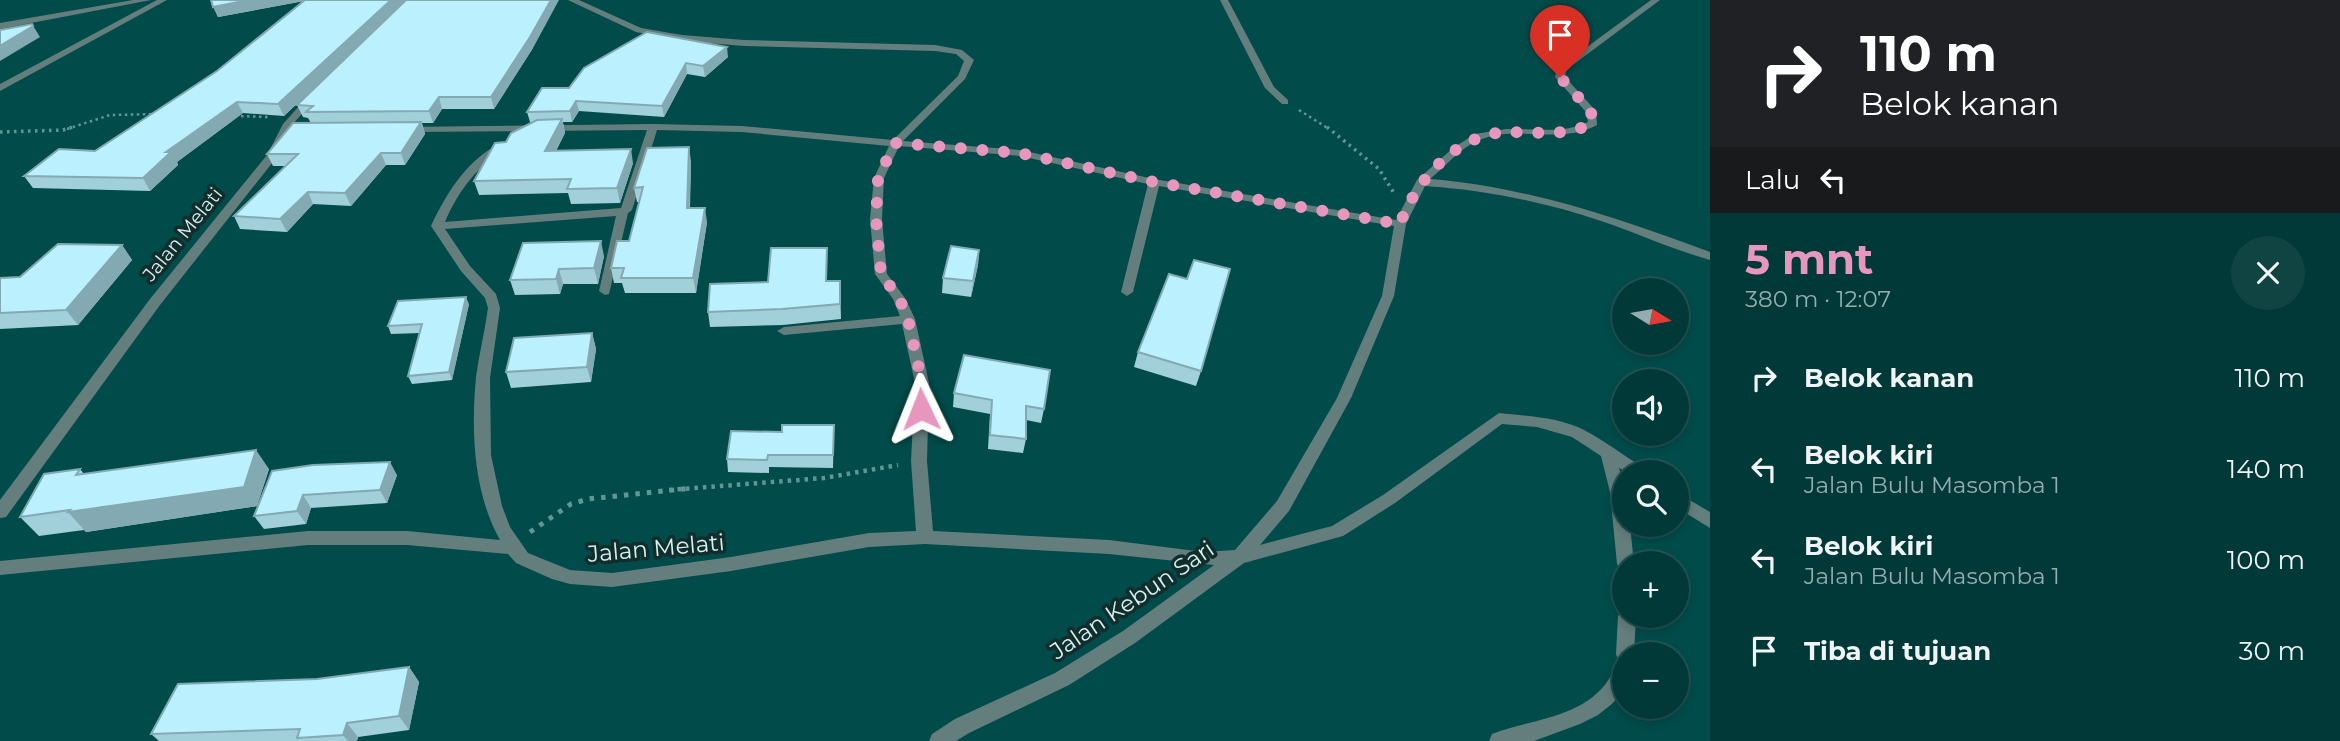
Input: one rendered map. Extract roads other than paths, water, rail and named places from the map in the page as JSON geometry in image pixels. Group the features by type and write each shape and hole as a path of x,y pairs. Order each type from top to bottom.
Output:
{"street":[{"path":"0,26 147,0"},
{"path":"0,88 163,0"},
{"path":"572,0 639,30 682,38 744,43 935,48 959,52 969,60 962,77 895,143 878,178 876,219 881,274 899,298 908,319 922,383 919,461 925,537"},
{"path":"1224,0 1270,88 1285,102"},
{"path":"1239,557 1283,506 1344,398 1388,296 1403,218 1420,182 1457,150 1479,136 1506,132 1560,133 1582,129 1592,123 1591,111 1560,77 1562,68 1656,0"},
{"name":"Jalan Melati","path":"0,512 155,302 272,156 290,117 320,89"},
{"path":"437,226 623,211 628,208 653,127"},
{"path":"437,226 444,208 480,161 495,149 542,128"},
{"path":"395,129 743,129 1020,153 1154,182 1403,218"},
{"path":"282,130 306,130"},
{"path":"1127,292 1154,182"},
{"path":"1420,182 1474,185 1520,194 1583,212 1710,256"},
{"path":"605,291 623,211"},
{"path":"437,226 465,268 491,298 494,308 483,393 483,435 493,502 501,531 513,548"},
{"path":"784,331 908,319"},
{"path":"1239,557 1337,531 1389,499 1499,418 1537,422 1577,433 1621,460"},
{"path":"1607,450 1618,492 1625,551"},
{"path":"1689,507 1710,521"},
{"name":"Jalan Melati","path":"0,568 308,538 407,538 513,548 522,558 570,578 612,580 732,564 869,540 925,537 1109,547 1186,558 1239,557"},
{"name":"Jalan Kebun Sari","path":"939,741 962,726 1062,679 1129,637 1239,557"},
{"path":"1499,741 1552,726 1585,712 1612,691"}]}
